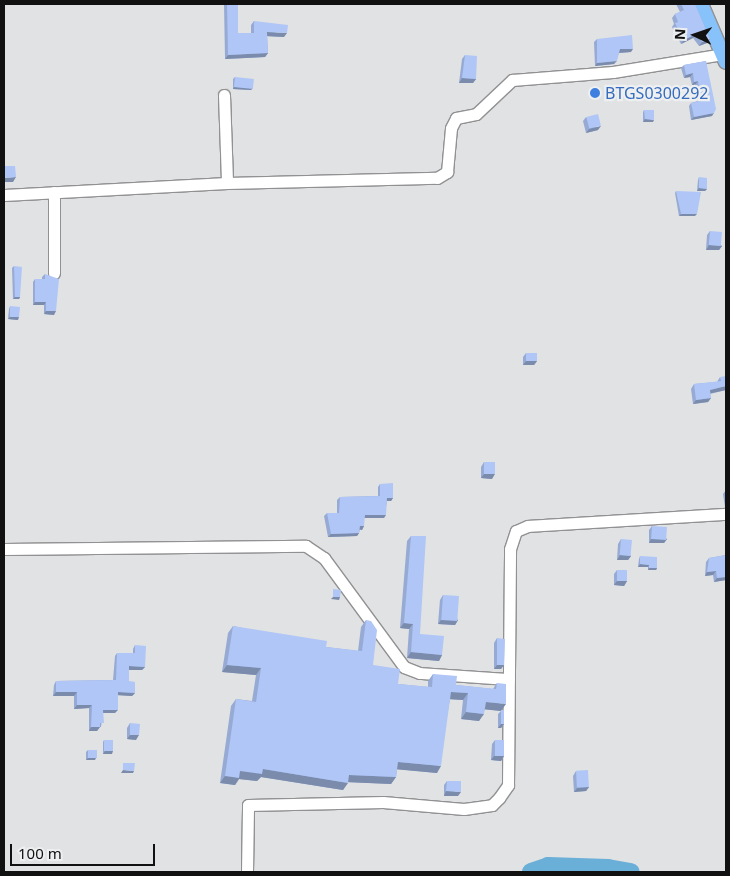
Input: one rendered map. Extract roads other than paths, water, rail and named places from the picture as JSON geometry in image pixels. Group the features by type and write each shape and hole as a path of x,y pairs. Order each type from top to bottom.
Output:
{"main road":[{"path":"701,4 725,58"}],"street":[{"path":"4,195 227,183 437,178 447,172 451,128 456,118 476,114 512,80 613,72 725,58"},
{"path":"224,95 227,183"},
{"path":"54,192 54,273"},
{"path":"247,872 248,805 383,802 464,809 492,805 508,784 510,548 516,531 528,526 726,514"},
{"path":"4,549 306,546 324,558 404,667 420,673 509,679"}],"waterway":[{"path":"531,872 548,866 608,868 631,872"}],"place":[{"name":"BTGS0300292","path":"595,93"}]}
